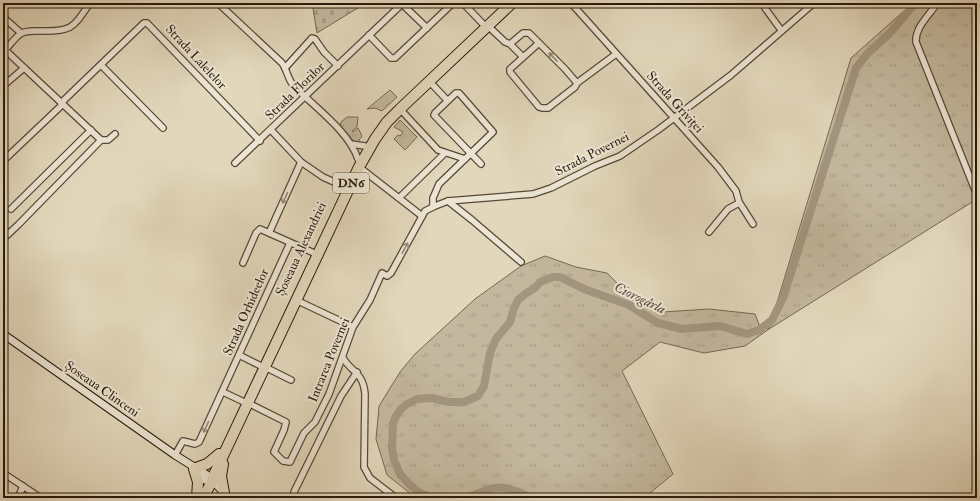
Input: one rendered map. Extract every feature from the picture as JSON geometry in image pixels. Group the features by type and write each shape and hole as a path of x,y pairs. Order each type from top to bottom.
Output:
{"highway":[{"name":"Șoseaua Alexandriei","path":"197,498 209,479 222,453 345,187 359,163 387,122 486,25 505,3"},
{"name":"Șoseaua Alexandriei","path":"263,366 296,300 359,163 365,146 375,130 385,117 512,3"},
{"path":"197,498 198,482 193,467 210,463 214,457 222,453 221,476 227,496"},
{"name":"Șoseaua Alexandriei","path":"203,498 209,479"}],"main road":[{"name":"Șoseaua Clinceni","path":"4,338 193,467 209,479 227,496"}],"street":[{"path":"90,3 74,25 65,30 30,31 21,33 4,49 101,140 108,140 115,134"},
{"path":"218,3 278,59 285,68 292,83 351,144 359,163 399,198 423,215"},
{"path":"402,3 427,28"},
{"name":"Strada Florilor","path":"236,163 402,3"},
{"path":"369,35 390,56 394,58 452,3"},
{"path":"463,3 523,57"},
{"name":"Strada Griviței","path":"570,3 674,117 731,184 738,195 739,203 754,224"},
{"name":"Strada Povernei","path":"423,215 433,206 448,201 527,195 541,192 595,166 620,156 738,70 781,30 814,3"},
{"path":"937,3 916,35 916,42 977,195"},
{"path":"765,8 781,30"},
{"path":"3,17 21,33"},
{"name":"Strada Lalelelor","path":"3,161 144,23 147,22 260,140"},
{"path":"510,44 525,33 529,33 577,83"},
{"path":"285,68 312,38 315,39 324,52 338,66"},
{"path":"539,43 510,70 510,72 539,107 544,108 548,108 575,87 577,83 616,54"},
{"path":"101,66 163,128"},
{"path":"3,86 24,68"},
{"path":"429,81 447,100"},
{"path":"433,206 433,198 438,185 470,153 493,132 459,93 455,93 434,113 434,115 470,153 480,164"},
{"path":"400,109 438,150 465,159"},
{"path":"11,209 91,130"},
{"path":"271,130 302,162 323,177 345,187"},
{"path":"3,238 18,225 101,140"},
{"path":"351,144 365,146"},
{"path":"399,198 445,153"},
{"path":"269,233 302,162"},
{"path":"448,201 521,262"},
{"path":"709,232 728,209 739,203"},
{"name":"Intrarea Povernei","path":"246,402 286,422 274,453 284,462 290,462 304,433 315,422 329,394 353,327 370,300 382,273 387,276 392,273 423,215"},
{"path":"243,263 258,230 261,229 314,253"},
{"name":"Strada Orhideelor","path":"175,455 184,440 195,444 199,442 290,242"},
{"path":"296,300 353,327"},
{"path":"239,355 291,380"},
{"path":"343,358 357,372 363,383 365,394 364,467 370,478 396,498"},
{"path":"294,492 342,396 357,372"},
{"path":"223,392 246,402"},
{"path":"3,473 41,498"},
{"path":"18,498 23,486"}],"green space":[{"path":"312,3 366,3 317,33"},
{"path":"913,3 977,3 977,199 769,329 851,58"},
{"path":"390,90 397,97 382,111 375,108 367,109"},
{"path":"347,117 358,117 357,127 352,131 353,132 358,128 362,136 357,143 340,127 341,122"},
{"path":"400,120 417,137 405,150 394,139 398,135 400,136 403,132 394,127"},
{"path":"545,256 576,267 607,273 633,299 663,312 709,309 755,314 760,327 769,329 745,346 704,353 660,342 622,371 673,474 644,498 507,498 500,495 495,498 416,498 387,475 376,439 379,406 400,372 415,354 475,299 521,266"}],"waterway":[{"name":"Ciorogârla","path":"432,498 418,492 400,474 394,460 392,448 393,424 396,416 407,404 417,399 432,398 449,402 464,402 478,396 484,386 490,353 496,339 510,322 518,300 535,288 540,282 553,277 560,277 584,289 629,305 658,323 681,329 720,326 747,334 759,330 772,320 783,298 856,68 868,53 889,34 914,3"},
{"name":"Ciorogârla","path":"468,498 477,493 493,488 506,488 514,490 531,498"}]}
